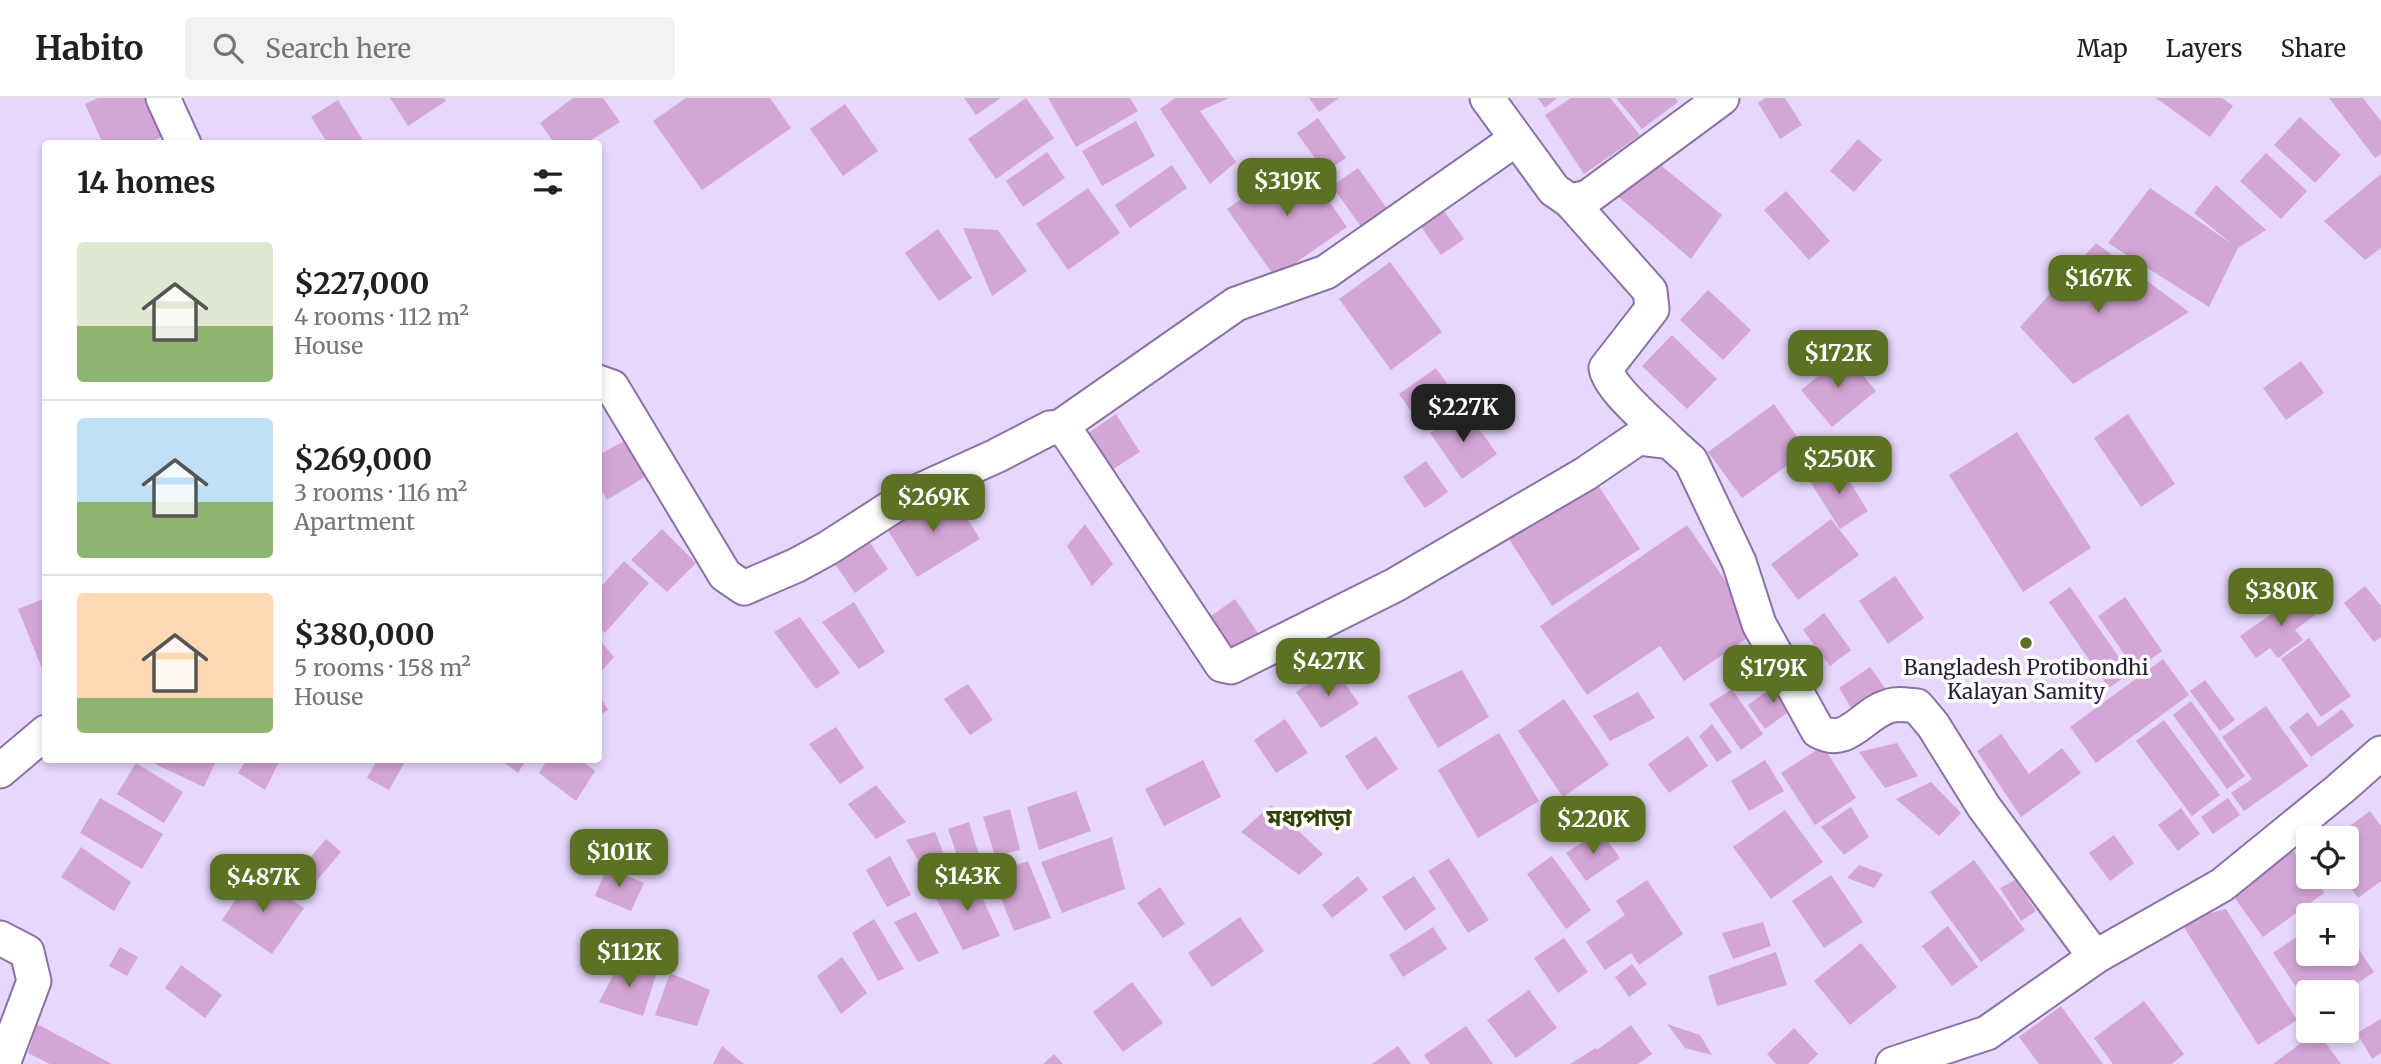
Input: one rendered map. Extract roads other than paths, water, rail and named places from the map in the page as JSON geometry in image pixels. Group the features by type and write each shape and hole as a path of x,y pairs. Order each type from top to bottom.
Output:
{"street":[{"path":"163,98 182,140"},
{"path":"1487,98 1554,190 1570,201 1650,291 1652,309 1606,368 1607,376 1691,461 1739,562 1759,624 1818,731 1830,737 1841,736 1886,706 1917,706 1933,725 1984,807 2095,957"},
{"path":"1570,201 1588,197 1721,98"},
{"path":"602,384 612,387 725,575 744,588 828,548 912,494 1050,428 1059,427 1236,304 1326,272 1516,139"},
{"path":"1059,427 1069,435 1222,665 1231,667 1395,585 1584,474 1638,438 1670,442"},
{"path":"0,771 42,735"},
{"path":"1893,1064 1987,1033 2095,957 2222,885 2381,753"},
{"path":"0,937 27,952 34,981 3,1064"}],"place":[{"name":"Bangladesh Protibondhi Kalayan Samity","path":"2026,643"}],"district":[{"name":"মধ্যপাড়া","path":"1309,817"}]}
